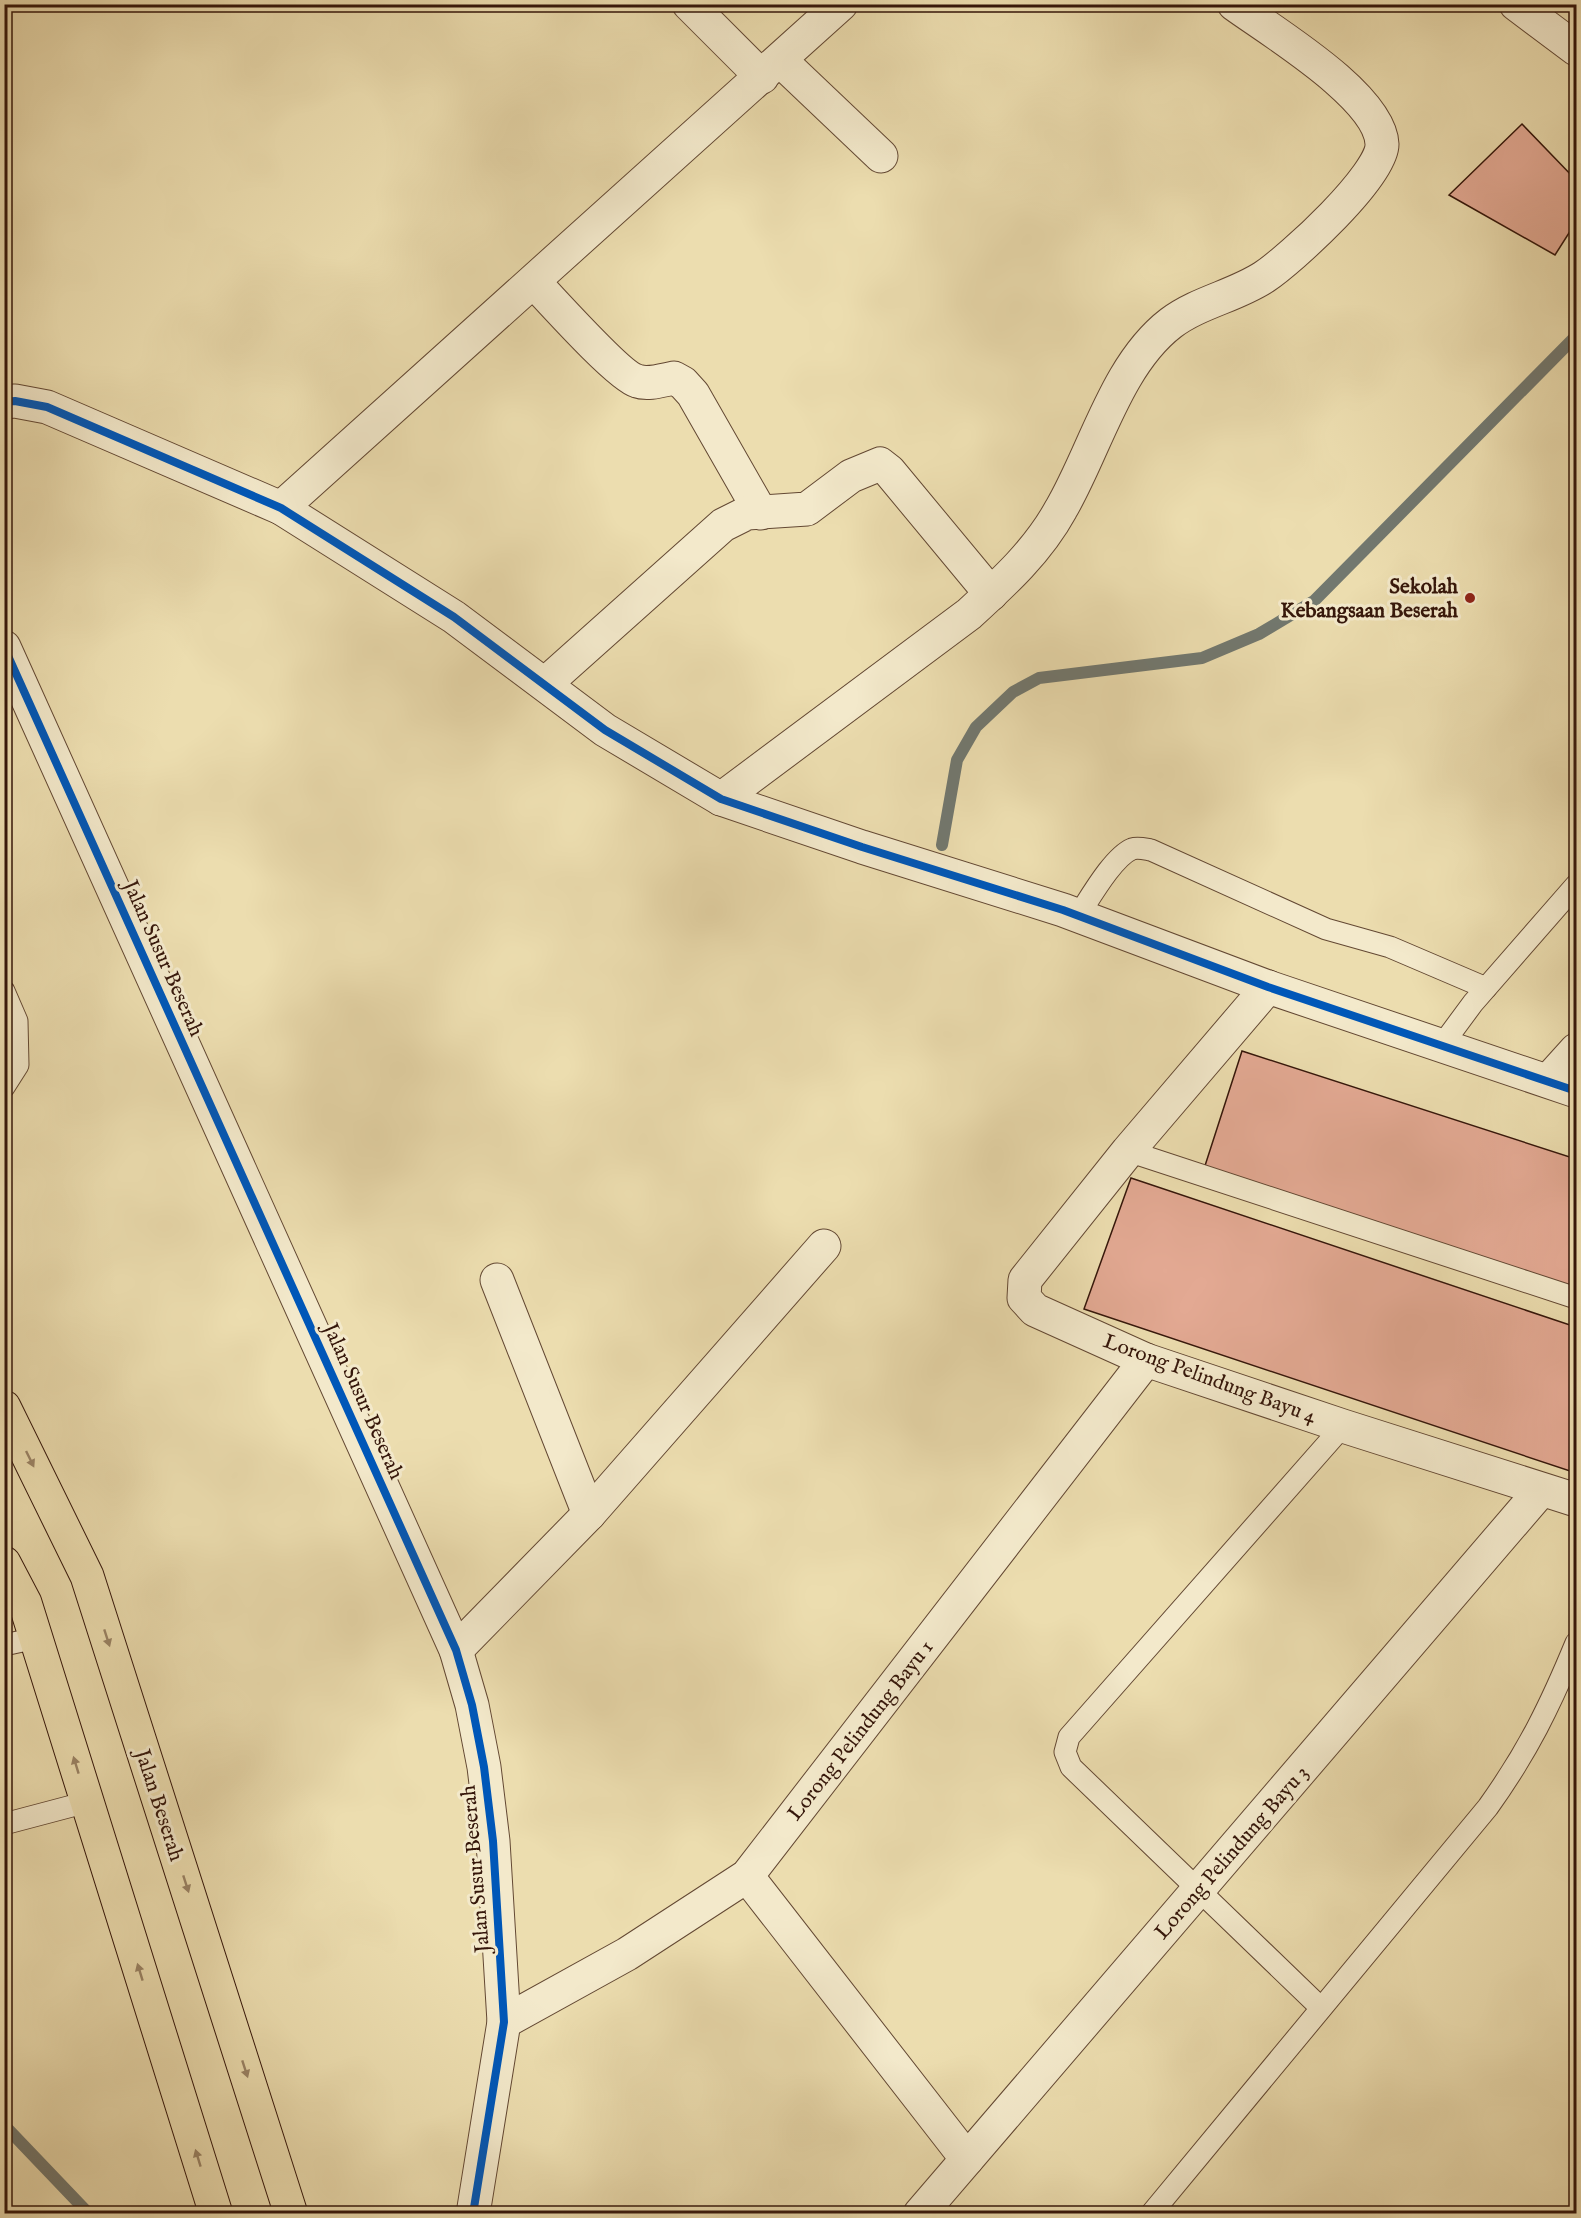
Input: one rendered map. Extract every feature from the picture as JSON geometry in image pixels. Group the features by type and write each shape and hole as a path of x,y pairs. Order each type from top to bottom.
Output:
{"highway":[{"name":"Jalan Beserah","path":"4,1407 87,1576 291,2214"},
{"path":"4,1563 25,1603 216,2214"}],"street":[{"path":"689,4 881,156"},
{"path":"281,508 841,4"},
{"path":"721,799 969,614 991,594 1039,544 1056,518 1124,380 1153,340 1172,323 1216,298 1263,277 1315,234 1377,163 1382,147 1381,134 1367,108 1320,64 1234,4"},
{"path":"1516,4 1576,49"},
{"path":"534,282 618,367 636,381 656,382 674,378 683,383 693,394 761,513"},
{"path":"4,402 15,401 46,407 281,508 454,617 605,730 721,799 1078,916 1268,987 1562,1086 1576,1050"},
{"path":"545,684 723,525 747,513 807,509 851,476 880,464 889,471 991,594"},
{"name":"Jalan Susur Beserah","path":"4,647 456,1650 472,1705 484,1767 494,1852 504,2022 473,2214"},
{"name":"Lorong Pelindung Bayu 4","path":"1268,987 1128,1151 1025,1280 1024,1298 1035,1310 1146,1360 1576,1500"},
{"path":"456,1650 589,1514 824,1246"},
{"path":"497,1280 589,1514"},
{"name":"Lorong Pelindung Bayu 1","path":"504,2022 627,1954 747,1876 1146,1360"},
{"name":"Lorong Pelindung Bayu 3","path":"925,2212 967,2159 1541,1490"},
{"path":"747,1876 967,2159"}],"lane":[{"path":"1078,916 1114,864 1126,853 1134,848 1151,850 1326,929 1390,947 1486,988"},
{"path":"1442,1045 1486,988 1576,885"},
{"path":"4,991 17,1021 18,1065 4,1087"},
{"path":"1128,1151 1576,1298"},
{"path":"1320,2008 1071,1767 1065,1752 1069,1737 1343,1426"},
{"path":"4,1645 36,1638"},
{"path":"1150,2214 1488,1807 1520,1763 1544,1719 1576,1643"},
{"path":"4,1824 87,1802"}],"building":[{"path":"1522,124 1576,180 1576,222 1555,255 1449,195"},
{"path":"1242,1051 1576,1159 1576,1298 1202,1175"},
{"path":"1131,1178 1576,1327 1576,1473 1084,1309"}],"waterway":[{"path":"942,845 957,760 976,727 1013,692 1039,678 1202,658 1259,634 1314,601 1576,336"},
{"path":"4,2125 89,2214"}],"cycle path":[{"path":"4,402 15,401 47,407 281,508 454,617 605,730 721,799 862,847 1063,910 1268,987 1576,1091"},
{"path":"4,647 456,1650 472,1705 484,1767 493,1841 504,2022 473,2214"}],"place":[{"name":"Sekolah Kebangsaan Beserah","path":"1470,598"}]}
